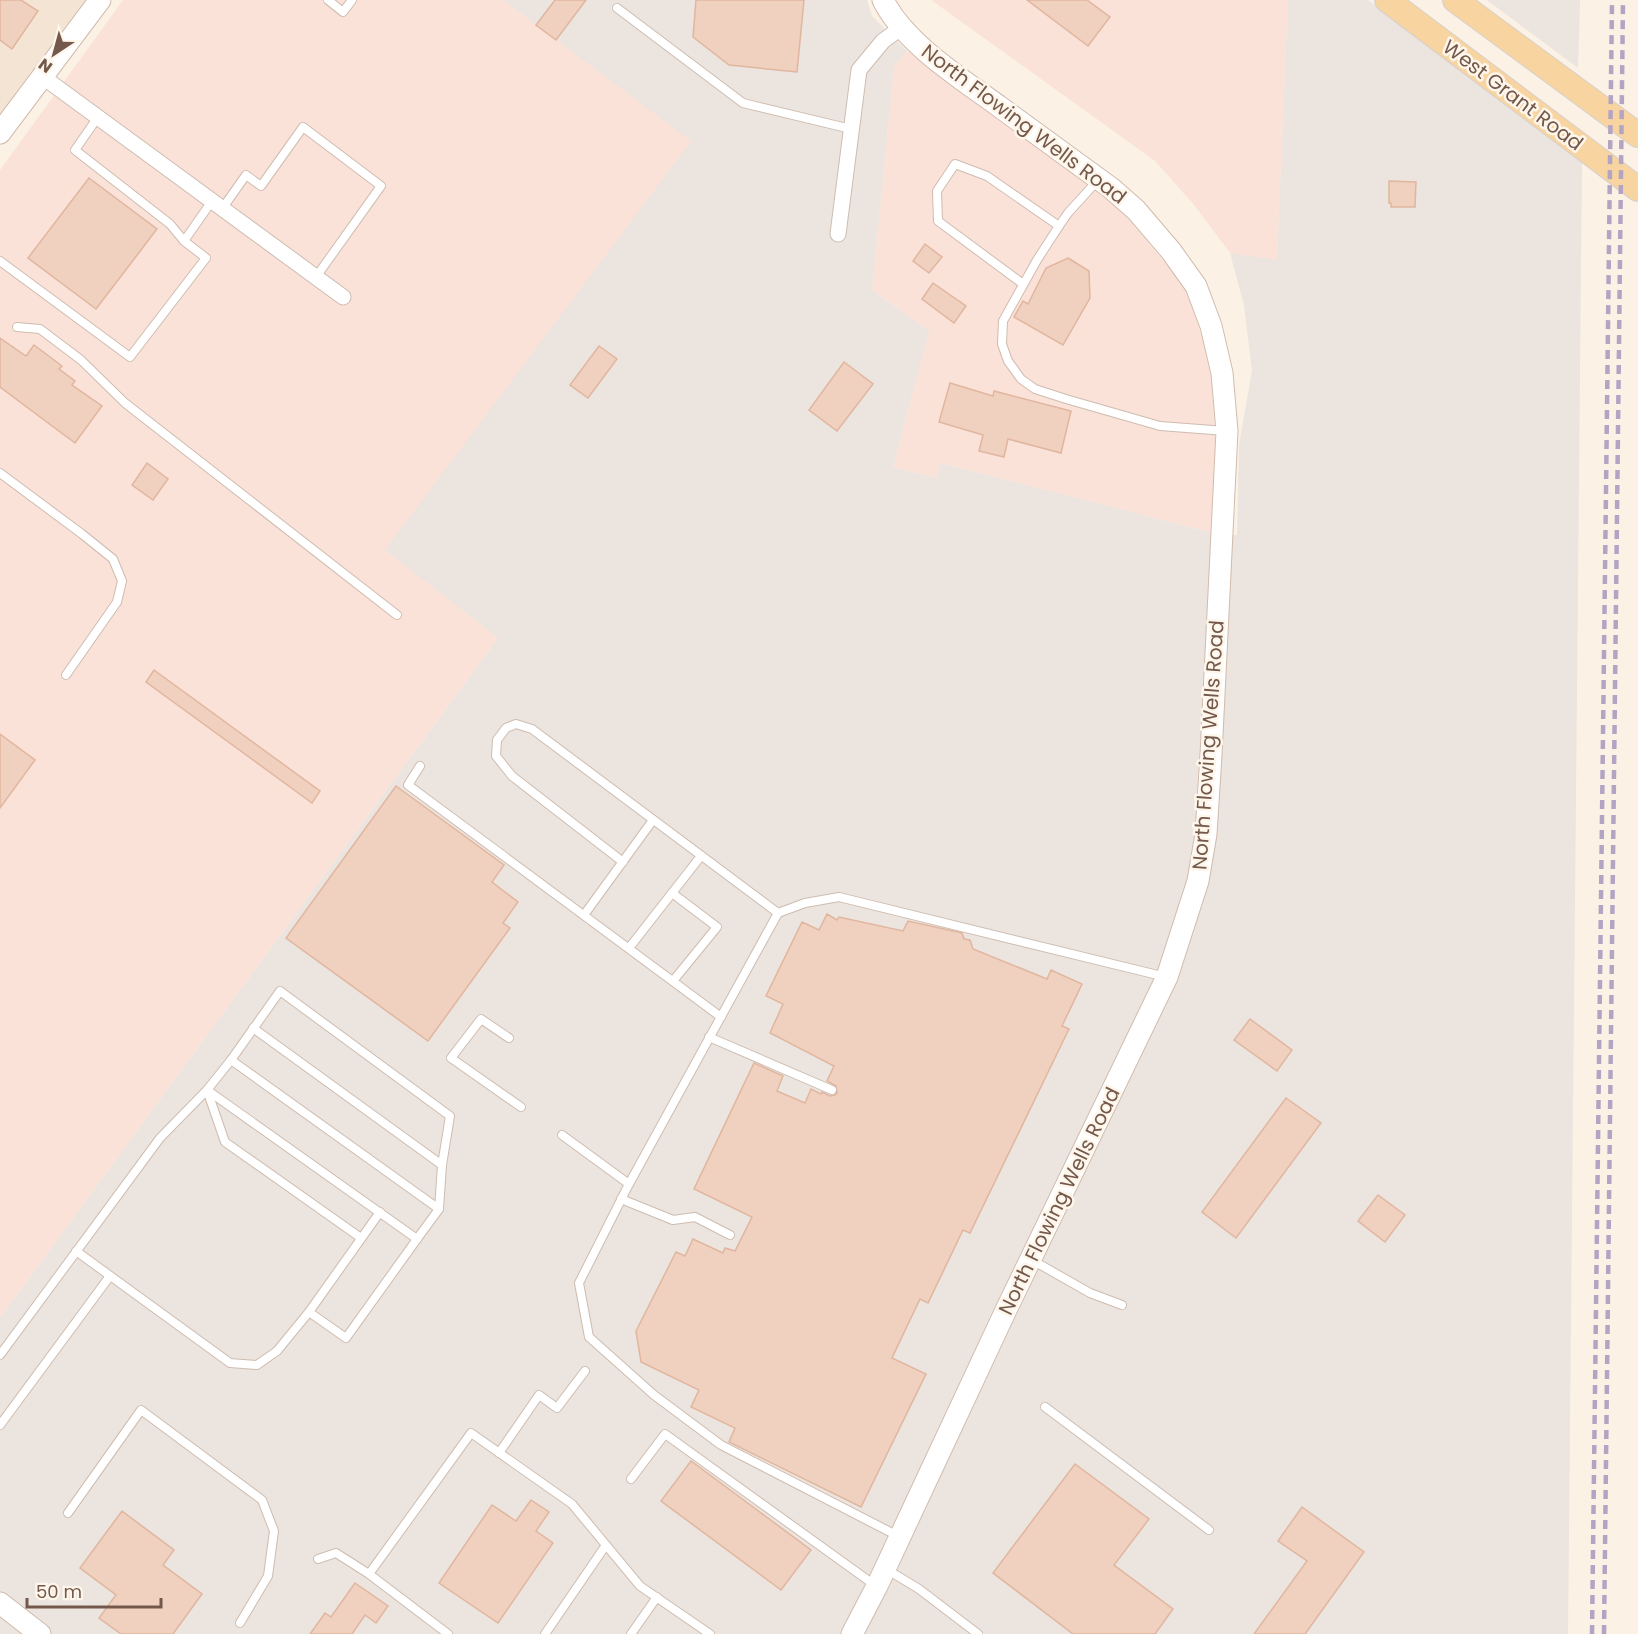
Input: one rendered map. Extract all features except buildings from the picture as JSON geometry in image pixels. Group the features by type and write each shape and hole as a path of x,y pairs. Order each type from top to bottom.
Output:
{"main road":[{"name":"West Grant Road","path":"1387,0 1638,189"},
{"name":"West Grant Road","path":"1455,0 1637,133"}],"street":[{"name":"North Flowing Wells Road","path":"852,1634 1167,977 1198,881 1206,834 1227,431 1222,373 1211,326 1196,286 1171,251 1136,210 1099,179 948,70 910,37 889,12 883,0"},
{"path":"0,133 43,77 92,3"},
{"path":"838,234 859,70 883,41 902,27"},
{"path":"43,77 343,297"},
{"path":"0,1603 36,1633"}],"lane":[{"path":"328,0 343,12 352,0"},
{"path":"617,8 743,103 851,129"},
{"path":"0,261 130,357 206,258 184,241 170,224 75,150 98,117"},
{"path":"184,241 246,175 261,186 303,127 381,186 316,278"},
{"path":"1023,284 938,221 937,191 955,164 987,176 1059,226"},
{"path":"1099,179 1059,226 1003,321 1002,344 1008,361 1021,379 1035,389 1150,423 1187,429 1227,431"},
{"path":"16,327 40,329 81,360 125,403 398,615"},
{"path":"0,473 113,559 122,581 117,602 66,675"},
{"path":"623,862 512,776 496,756 497,740 506,728 516,724 532,729 778,912"},
{"path":"420,766 408,785 721,1017"},
{"path":"584,915 653,820"},
{"path":"629,948 701,856"},
{"path":"672,893 717,927 673,981"},
{"path":"900,1537 721,1445 654,1395 589,1337 579,1283 629,1184 778,912 805,903 839,897 1167,977"},
{"path":"0,1354 160,1138 207,1090 280,991 450,1116 442,1166 439,1209 346,1338 309,1312"},
{"path":"509,1038 481,1018 451,1058 521,1107"},
{"path":"254,1028 442,1166"},
{"path":"709,1038 832,1090"},
{"path":"231,1060 439,1209"},
{"path":"207,1090 417,1239"},
{"path":"207,1090 225,1142 361,1238"},
{"path":"562,1135 629,1184"},
{"path":"621,1199 673,1220 695,1217 730,1235"},
{"path":"76,1251 231,1363 257,1365 278,1351 309,1312 380,1212"},
{"path":"1031,1260 1090,1293 1122,1305"},
{"path":"0,1425 110,1276"},
{"path":"499,1453 539,1395 557,1408 585,1371"},
{"path":"1045,1407 1209,1530"},
{"path":"68,1513 141,1410 262,1500 274,1531 268,1576 240,1623"},
{"path":"369,1574 471,1433 572,1504 640,1586 710,1634"},
{"path":"631,1479 665,1434 881,1577 919,1589 978,1634"},
{"path":"545,1634 606,1545"},
{"path":"318,1559 336,1553 369,1574 448,1634"},
{"path":"631,1634 657,1597"}],"shaded area":[{"path":"0,0 100,0 0,133"},
{"path":"123,0 503,0 692,141 386,550 498,638 0,1318 0,170"},
{"path":"503,0 867,0 872,16 907,51 894,66 872,290 929,331 893,467 936,478 940,463 1213,533 1237,535 1239,445 1252,371 1244,305 1230,253 1277,260 1288,0 1368,0 1582,162 1568,1634 0,1634 0,1318 498,638 385,550 691,141"},
{"path":"931,0 1288,0 1277,261 1230,253 1194,205 1155,161"},
{"path":"1487,0 1580,0 1578,68"},
{"path":"907,51 1116,204 1185,287 1210,360 1217,459 1213,533 940,463 936,478 893,467 929,331 872,290 894,66"}],"railway":[{"path":"1592,1634 1612,0"},
{"path":"1604,1634 1623,0"}]}
